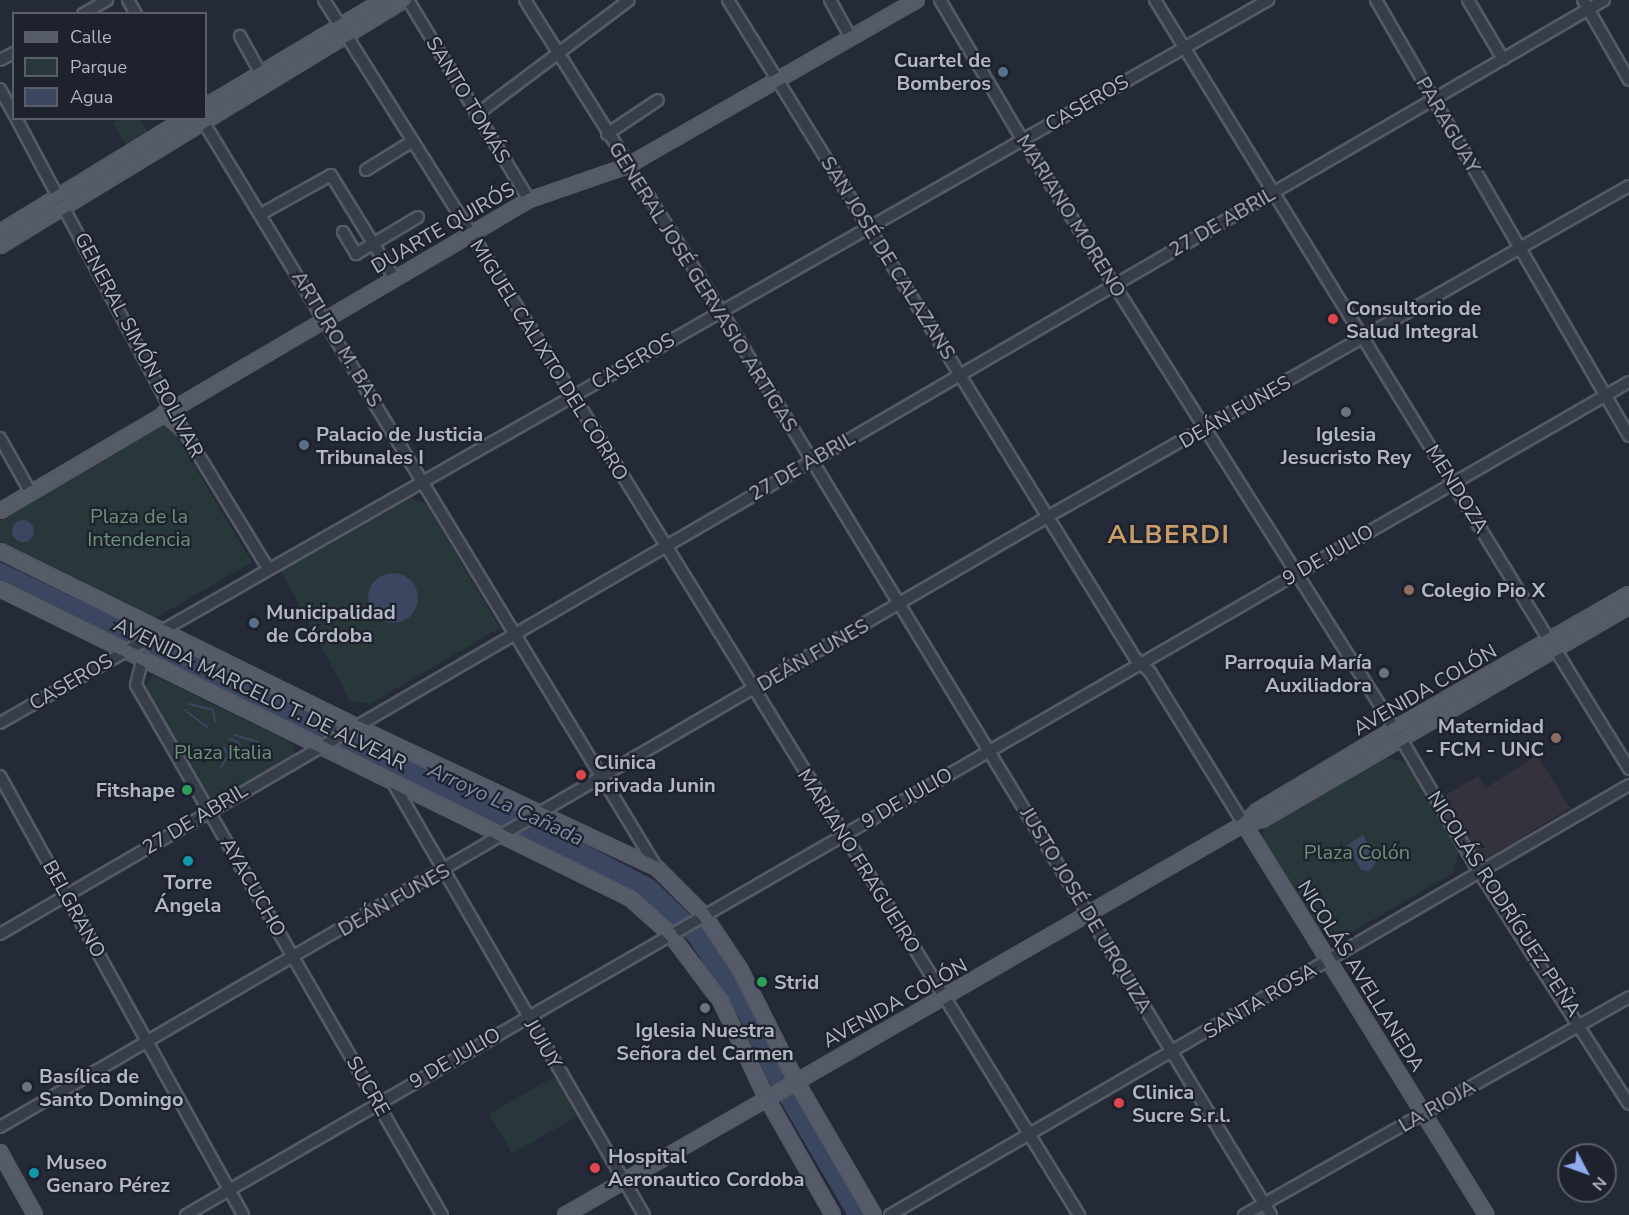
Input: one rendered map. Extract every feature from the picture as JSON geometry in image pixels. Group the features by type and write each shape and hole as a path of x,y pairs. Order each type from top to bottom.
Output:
{"main road":[{"path":"207,117 344,31 384,0"},
{"path":"207,105 261,74 407,0"},
{"name":"DUARTE QUIRÓS","path":"0,511 324,318 529,200 627,166 917,0"},
{"path":"0,246 183,120"},
{"path":"0,232 62,202 202,120"},
{"path":"167,412 182,429"},
{"name":"AVENIDA MARCELO T. DE ALVEAR","path":"3,552 355,726 657,867"},
{"name":"AVENIDA MARCELO T. DE ALVEAR","path":"0,589 127,649 316,747 392,781 631,899 670,934 721,1002 766,1097 833,1215"},
{"name":"AVENIDA COLÓN","path":"566,1215 766,1097 944,998 1244,824 1262,820 1397,733 1552,644 1629,594"},
{"name":"AVENIDA COLÓN","path":"1552,644 1629,606"},
{"name":"NICOLÁS AVELLANEDA","path":"1244,824 1486,1215"},
{"path":"657,867 704,915 748,983 796,1081 874,1215"},
{"path":"0,1152 35,1215"}],"street":[{"path":"86,12 106,0"},
{"name":"MIGUEL CALIXTO DEL CORRO","path":"324,0 573,395 753,690"},
{"name":"SANTO TOMÁS","path":"407,0 529,200"},
{"name":"GENERAL JOSÉ GERVASIO ARTIGAS","path":"525,0 627,166 721,311 810,461 900,605"},
{"path":"476,115 556,52 629,0"},
{"name":"SAN JOSÉ DE CALAZANS","path":"728,0 1049,516"},
{"path":"830,0 851,38"},
{"name":"MARIANO MORENO","path":"940,0 1022,139 1205,430"},
{"name":"MENDOZA","path":"1155,0 1629,769"},
{"name":"CASEROS","path":"0,723 868,225 1268,0"},
{"name":"PARAGUAY","path":"1376,0 1629,436"},
{"path":"1468,0 1503,59"},
{"name":"27 DE ABRIL","path":"0,934 316,747 1503,59 1586,5 1604,0"},
{"path":"1586,5 1629,80"},
{"path":"240,36 261,74"},
{"path":"0,89 12,110"},
{"path":"608,134 658,100"},
{"name":"GENERAL SIMÓN BOLIVAR","path":"17,120 62,202 167,412"},
{"name":"ARTURO M. BAS","path":"202,120 657,867"},
{"path":"366,170 413,141"},
{"path":"261,214 330,175 395,279"},
{"name":"DEÁN FUNES","path":"0,1127 442,872 540,812 900,605 1049,516 1205,430 1629,186"},
{"path":"343,232 356,254 418,217"},
{"name":"9 DE JULIO","path":"186,1215 377,1102 1144,663 1629,382"},
{"name":"GENERAL SIMÓN BOLIVAR","path":"182,429 268,568"},
{"name":"NICOLÁS RODRÍGUEZ PEÑA","path":"1205,430 1294,575 1397,733 1481,874 1581,1024 1629,1104"},
{"path":"0,438 31,493"},
{"name":"NICOLÁS AVELLANEDA","path":"1049,516 1134,658 1144,663 1244,824"},
{"name":"JUSTO JOSÉ DE URQUIZA","path":"900,605 1271,1215"},
{"name":"AYACUCHO","path":"143,657 136,685 294,958"},
{"name":"MARIANO FRAGUEIRO","path":"753,690 1079,1215"},
{"name":"BELGRANO","path":"0,776 243,1215"},
{"name":"JUJUY","path":"392,781 442,872 644,1215"},
{"name":"SANTA ROSA","path":"890,1215 1173,1053 1328,960 1481,874 1629,785"},
{"name":"SUCRE","path":"294,958 442,1215"},
{"name":"LA RIOJA","path":"1244,1215 1629,997"}],"shaded area":[{"path":"1537,755 1570,808 1480,863 1441,798 1478,776 1486,788"}],"green space":[{"path":"119,120 140,120 148,132 126,145 113,123"},
{"name":"Plaza de la Intendencia","path":"167,420 252,562 149,622 0,541 0,522 7,514"},
{"path":"411,498 426,504 500,628 370,704 350,701 281,571"},
{"name":"Plaza Italia","path":"153,675 293,744 294,754 210,804 142,690"},
{"name":"Plaza Colón","path":"1387,757 1407,763 1460,848 1453,873 1342,938 1323,931 1319,933 1262,837 1264,829"},
{"path":"555,1076 578,1116 512,1154 489,1114"}],"water":[{"path":"23,520 31,523 34,531 31,539 23,542 15,539 12,531 15,523"},
{"name":"Arroyo La Cañada","path":"0,562 529,815 654,880 703,927 754,1007 781,1068 865,1215 847,1215 767,1079 739,1018 689,941 633,891 0,583"},
{"path":"393,573 407,577 414,584 418,598 414,612 407,619 393,623 379,619 372,612 368,598 372,584 379,577"},
{"path":"1363,835 1377,860 1370,871 1361,870 1347,845"}],"waterway":[{"path":"189,704 213,710 215,722"},
{"path":"185,710 207,727"},
{"path":"234,735 259,742"},
{"path":"229,739 238,742 243,752 260,749"},
{"path":"221,767 228,755 224,747"}],"place":[{"name":"Cuartel de Bomberos","path":"1003,72"},
{"name":"Consultorio de Salud Integral","path":"1333,319"},
{"name":"Iglesia Jesucristo Rey","path":"1346,412"},
{"name":"Palacio de Justicia Tribunales I","path":"304,445"},
{"name":"Colegio Pio X","path":"1409,590"},
{"name":"Municipalidad de Córdoba","path":"254,623"},
{"name":"Parroquia María Auxiliadora","path":"1384,673"},
{"name":"Maternidad - FCM - UNC","path":"1556,738"},
{"name":"Clinica privada Junin","path":"581,775"},
{"name":"Fitshape","path":"187,790"},
{"name":"Torre Ángela","path":"188,861"},
{"name":"Strid","path":"762,982"},
{"name":"Iglesia Nuestra Señora del Carmen","path":"705,1008"},
{"name":"Basílica de Santo Domingo","path":"27,1087"},
{"name":"Clinica Sucre S.r.l.","path":"1119,1103"},
{"name":"Hospital Aeronautico Cordoba","path":"595,1168"},
{"name":"Museo Genaro Pérez","path":"34,1173"}],"district":[{"name":"ALBERDI","path":"1169,535"}]}
